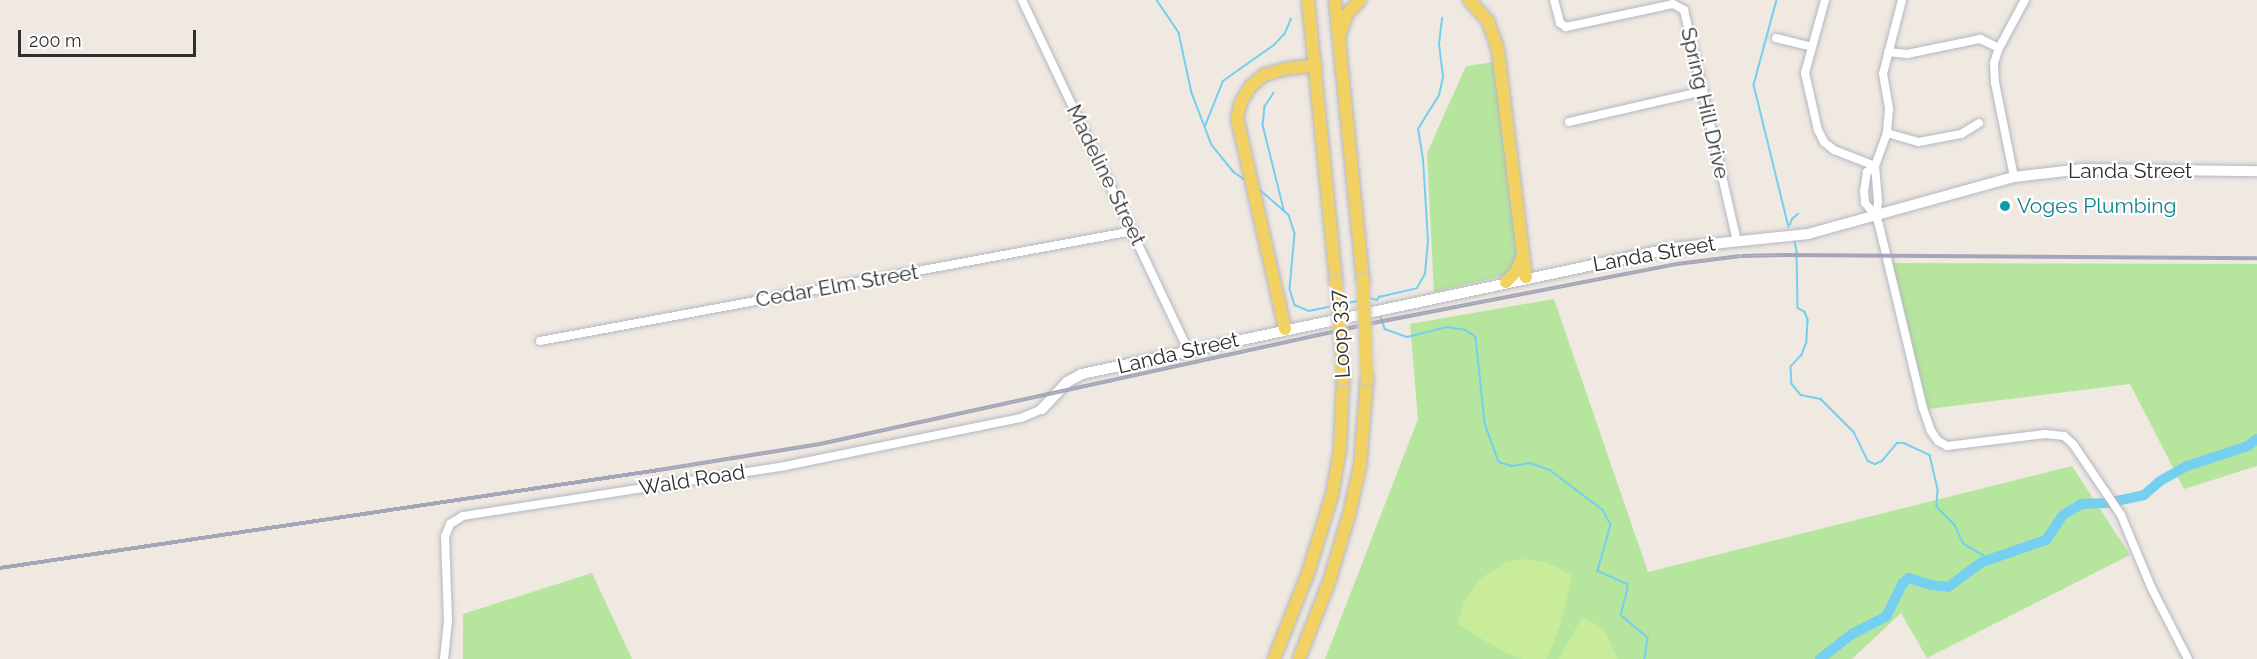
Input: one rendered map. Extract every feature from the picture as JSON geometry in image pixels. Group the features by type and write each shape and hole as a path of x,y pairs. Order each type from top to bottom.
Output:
{"main road":[{"name":"Loop 337","path":"1274,659 1308,573 1332,495 1342,426 1343,379 1336,281 1308,0"},
{"name":"Loop 337","path":"1299,659 1344,536 1360,466 1367,379 1363,280 1335,0"},
{"path":"1339,38 1347,14 1360,0"},
{"path":"1469,0 1484,14 1495,38 1526,278"},
{"path":"1285,329 1237,118 1241,102 1250,87 1264,75 1285,69 1316,65"},
{"path":"1506,282 1517,270 1523,251"},
{"path":"1342,426 1347,415 1356,411 1362,417 1364,433"}],"street":[{"name":"Madeline Street","path":"1022,0 1188,350"},
{"name":"Spring Hill Drive","path":"1554,0 1560,23 1566,27 1673,4 1679,5 1684,10 1737,241"},
{"path":"1825,0 1811,47 1805,80 1821,137 1833,150 1875,166"},
{"path":"1902,0 1883,74 1889,108 1887,133 1875,166 1878,202 1876,216 1923,408 1938,441 1955,447 2045,434 2064,436 2073,444 2121,515 2141,558 2152,589 2188,659"},
{"path":"2014,177 1994,77 1994,63 1999,48 2025,0"},
{"path":"1776,38 1811,47"},
{"path":"1888,52 1907,54 1980,39 1999,48"},
{"path":"1569,122 1703,91"},
{"path":"1887,133 1919,142 1961,134 1979,123"},
{"path":"1875,166 1867,172 1863,185 1865,203 1876,216"},
{"name":"Landa Street","path":"1060,390 1082,374 1188,350 1673,248 1798,236 2014,177 2083,170 2257,171"},
{"path":"1863,185 1876,185"},
{"name":"Cedar Elm Street","path":"540,341 1133,231"},
{"name":"Wald Road","path":"444,659 448,621 445,537 450,524 463,516 813,461 1021,418 1042,409 1060,390"}],"green space":[{"path":"1495,62 1518,261 1508,275 1434,292 1427,153 1466,66"},
{"path":"1890,263 2257,264 2257,466 2184,489 2130,384 1928,409"},
{"path":"1554,299 1648,572 2072,466 2130,555 1927,658 1901,613 1852,659 1325,659 1418,419 1410,324"},
{"path":"1523,559 1548,563 1572,575 1561,623 1547,659 1522,659 1500,650 1458,624 1464,601 1481,578 1506,562"},
{"path":"592,573 632,659 463,659 463,614"},
{"path":"1582,617 1605,632 1618,659 1559,659"}],"waterway":[{"path":"1157,0 1179,33 1192,93 1212,145 1234,172 1244,179"},
{"path":"1777,0 1754,85 1789,227"},
{"path":"1370,298 1377,300 1379,297 1417,288 1425,274 1428,241 1423,160 1418,129 1439,95 1443,77 1439,44 1442,18"},
{"path":"1205,126 1223,81 1274,45 1285,33 1291,19"},
{"path":"1274,93 1265,107 1263,125 1284,209"},
{"path":"1258,188 1289,215 1295,234 1290,289 1295,305 1309,311 1333,306"},
{"path":"1790,225 1792,219 1798,214"},
{"path":"1795,242 1798,308 1805,312 1808,320 1807,342 1802,355 1791,367 1792,384 1801,395 1821,399 1854,432 1868,461 1875,464 1882,461 1897,443 1904,443 1930,455 1938,491 1937,507 1955,525 1964,544 1990,559"},
{"path":"1343,304 1359,301"},
{"path":"1380,315 1385,329 1407,337 1447,327 1466,330 1476,337 1485,423 1499,462 1512,466 1530,463 1550,470 1603,510 1611,525 1598,571 1627,584 1628,589 1621,615 1648,638 1645,659"},
{"path":"1820,659 1852,634 1886,617 1902,584 1909,578 1930,585 1948,587 1982,562 2046,540 2063,515 2081,504 2107,503 2144,495 2160,481 2187,466 2248,446 2257,439"}],"railway":[{"path":"0,568 820,444 1373,323 1677,264 1741,256 1786,255 2257,258"}],"place":[{"name":"Voges Plumbing","path":"2005,206"}]}
